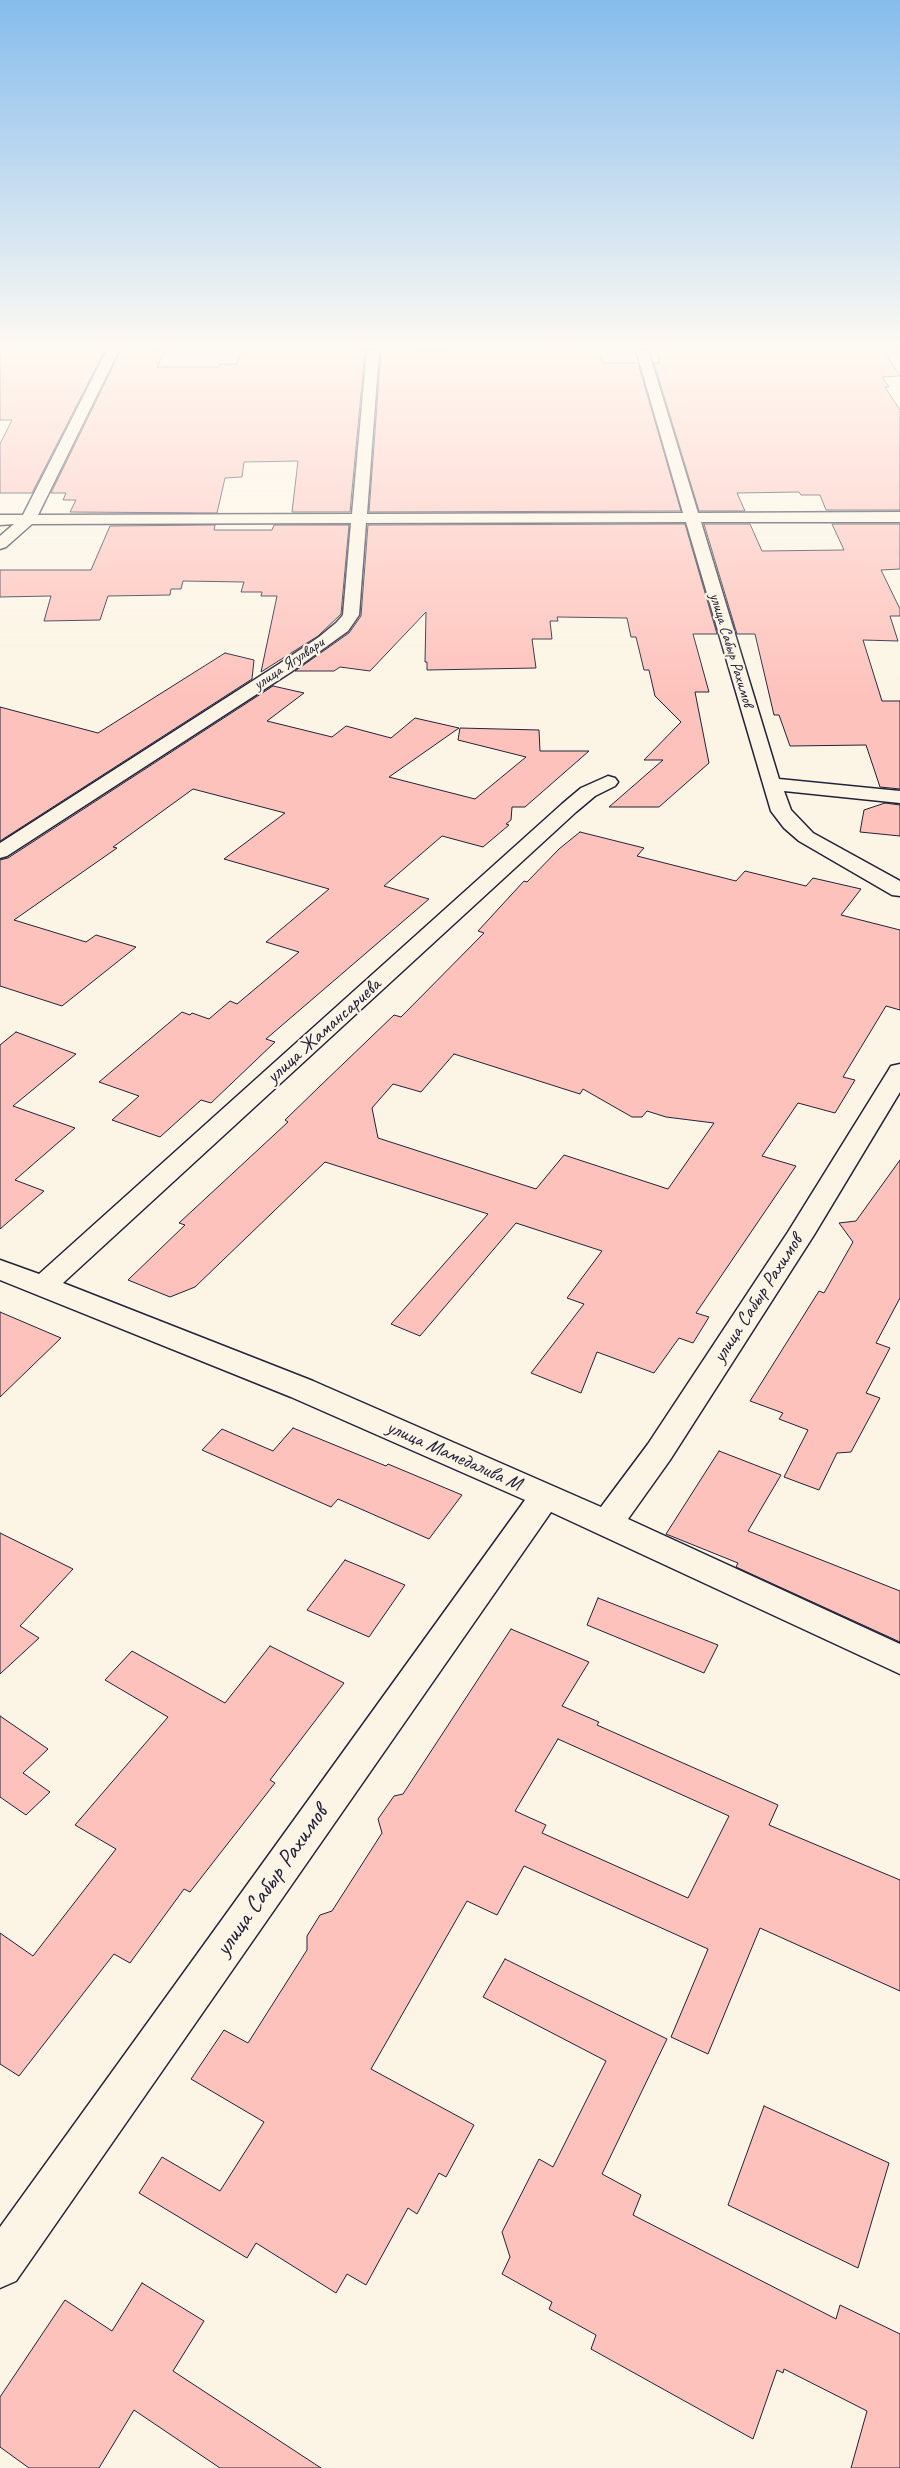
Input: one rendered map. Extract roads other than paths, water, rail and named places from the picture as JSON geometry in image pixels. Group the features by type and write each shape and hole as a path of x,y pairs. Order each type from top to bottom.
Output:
{"street":[{"path":"0,544 28,520 55,465"},
{"name":"улица Ягулвари","path":"0,852 286,668 342,627 350,615 363,465"},
{"name":"улица Сабыр Рахимов","path":"676,465 771,784 781,811 791,824 806,837 900,890"},
{"path":"0,520 900,517"},
{"name":"улица Жамансариева","path":"43,1286 569,808 588,792 608,782"},
{"path":"771,784 900,797"},
{"name":"улица Сабыр Рахимов","path":"607,1523 676,1427 800,1235 900,1070"},
{"name":"улица Мамедалива М","path":"3,1274 43,1286 302,1389 607,1523 900,1660"},
{"name":"улица Сабыр Рахимов","path":"0,2265 545,1496"}]}
